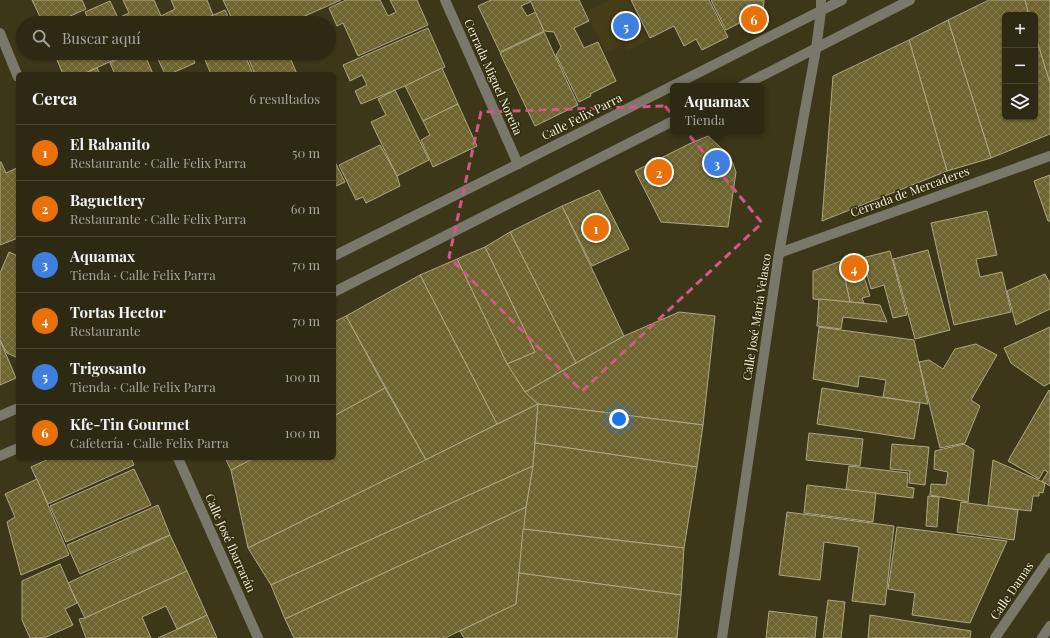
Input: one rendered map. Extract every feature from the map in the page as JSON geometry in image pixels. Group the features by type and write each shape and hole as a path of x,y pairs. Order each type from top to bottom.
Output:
{"street":[{"name":"Cerrada Miguel Noreña","path":"444,0 518,164"},
{"name":"Calle José María Velasco","path":"722,638 779,253 816,49 821,0"},
{"name":"Calle Felix Parra","path":"677,83 842,0"},
{"path":"748,83 910,0"},
{"path":"0,33 16,72"},
{"name":"Calle Felix Parra","path":"336,255 670,87"},
{"path":"336,291 670,123"},
{"name":"Cerrada de Mercaderes","path":"779,253 1050,156"},
{"path":"0,416 16,409"},
{"path":"0,456 16,449"},
{"name":"Calle José Ibarrarán","path":"179,460 258,638"},
{"name":"Calle Damas","path":"995,638 1050,558"},
{"path":"1042,638 1050,626"}],"highlighted area":[{"path":"665,106 762,223 582,391 449,257 481,112"}],"shaded area":[{"path":"610,0 628,0 648,41 628,50 624,43 606,53 586,12"}],"building":[{"path":"32,0 82,0 86,9 70,16 40,16"},
{"path":"123,0 154,0 161,16 122,16 129,13"},
{"path":"171,0 207,0 213,15 161,16 175,9"},
{"path":"223,0 341,0 305,16 231,16"},
{"path":"346,0 380,0 388,16 396,12 390,0 417,0 428,25 358,56 343,23 337,26 336,16 333,16 329,8"},
{"path":"491,0 529,0 530,2 521,6 527,16 536,12 544,31 500,52 478,6"},
{"path":"530,0 579,0 589,21 574,28 584,48 598,42 616,81 590,94 591,96 579,102 556,55 561,47 554,32 544,31"},
{"path":"631,0 709,0 728,37 702,50 696,39 684,46 674,26 650,38"},
{"path":"711,0 764,0 763,11 726,30"},
{"path":"989,0 1025,0 1028,12 1002,12 1002,120 1038,120 1038,44 1050,83 1050,134 991,158 948,20"},
{"path":"1025,0 1050,0 1050,83 1038,44 1038,12 1028,12"},
{"path":"110,1 117,16 87,16 85,12"},
{"path":"225,10 228,16 211,16"},
{"path":"948,20 991,158 947,171 909,40"},
{"path":"428,28 445,67 405,86 361,104 355,91 367,85 362,75 350,81 343,65"},
{"path":"544,32 578,105 535,126 500,53"},
{"path":"909,40 947,171 822,221 833,76"},
{"path":"57,60 114,60 87,72 62,72"},
{"path":"116,60 147,60 152,72 114,72 110,63"},
{"path":"158,60 194,60 195,63 175,72 164,72"},
{"path":"205,60 247,60 252,72 210,72"},
{"path":"249,60 291,60 296,72 254,72"},
{"path":"97,68 99,72 88,72"},
{"path":"442,68 458,104 423,121 405,86"},
{"path":"395,90 429,160 397,176 371,122 386,115 378,99"},
{"path":"458,104 477,146 433,167 421,140 430,135 423,121"},
{"path":"708,136 730,156 736,172 728,227 661,222 635,171"},
{"path":"380,145 397,176 400,186 366,203 363,197 356,200 339,165"},
{"path":"1,162 6,173 16,168 16,239 0,245"},
{"path":"336,164 345,182 336,186"},
{"path":"1050,175 1050,221 1048,221 1034,181"},
{"path":"599,190 629,249 592,266 562,206"},
{"path":"562,206 624,336 576,363 510,232"},
{"path":"987,211 997,255 976,259 980,277 1002,272 1011,312 954,325 931,223"},
{"path":"510,232 576,363 525,392 507,364 535,352 485,247"},
{"path":"485,247 535,352 507,364 457,259"},
{"path":"928,250 950,330 915,339 893,259"},
{"path":"890,251 907,315 893,318 884,285 871,289 862,258"},
{"path":"9,252 16,255 16,357 7,353 0,340 0,273"},
{"path":"857,254 870,296 862,298 864,303 850,302 841,261"},
{"path":"457,259 507,364 525,392 538,404 497,424 420,275"},
{"path":"841,261 850,302 813,299 813,271"},
{"path":"1045,274 1050,283 1050,309 1016,325 1007,291"},
{"path":"420,275 497,424 426,460 346,316"},
{"path":"819,299 880,305 887,322 843,317 841,329 817,326"},
{"path":"679,312 715,316 703,425 538,404 525,392 624,336"},
{"path":"346,316 385,388 336,415 336,321"},
{"path":"819,327 914,340 928,404 883,397 886,380 859,376 858,387 813,379"},
{"path":"1050,327 1050,383 1044,386 1011,363 1004,348"},
{"path":"0,340 16,378 0,385"},
{"path":"976,344 997,355 971,400 980,406 965,443 940,448 919,362 929,360 943,369 955,349"},
{"path":"385,388 426,460 248,548 231,470 250,460 336,460 336,415"},
{"path":"822,388 920,403 914,439 817,424"},
{"path":"1049,390 1050,486 1042,481 1048,472 1044,470 1039,479 1008,461"},
{"path":"538,404 533,466 271,585 248,548"},
{"path":"538,404 703,425 697,467 535,443"},
{"path":"809,433 863,439 860,466 806,460"},
{"path":"535,443 697,467 684,548 523,529"},
{"path":"892,444 929,447 925,485 909,483 910,471 890,469"},
{"path":"964,444 974,450 968,502 930,495 931,484 946,485 948,472 934,469 935,451"},
{"path":"47,460 132,460 134,465 48,504 31,467"},
{"path":"226,460 250,460 231,470"},
{"path":"993,460 1045,483 1043,493 1039,492 1039,496 1033,496 1031,511 988,506"},
{"path":"533,466 526,507 285,619 271,585"},
{"path":"849,466 908,473 907,487 914,488 913,498 846,490"},
{"path":"134,469 151,505 66,542 50,506"},
{"path":"37,479 69,555 21,575 7,522 15,517 5,494"},
{"path":"807,485 876,493 873,522 804,513"},
{"path":"928,496 939,497 937,527 926,526"},
{"path":"961,502 1018,510 1014,540 957,532"},
{"path":"158,505 170,535 80,574 67,545"},
{"path":"526,507 516,604 445,638 294,638 285,619"},
{"path":"787,512 894,526 885,605 852,601 859,547 824,542 820,580 779,575"},
{"path":"897,527 1007,541 970,623 912,615 915,593 888,589"},
{"path":"523,529 684,548 681,595 519,573"},
{"path":"170,535 187,571 85,618 68,583"},
{"path":"60,564 77,603 65,609 73,625 44,638 30,638 22,620 22,581"},
{"path":"187,571 207,615 177,629 166,606 142,617 151,638 86,638 79,619 85,618"},
{"path":"519,573 681,595 677,638 464,638 460,631 516,604"},
{"path":"828,600 845,602 841,638 823,638"},
{"path":"769,611 817,617 815,638 766,638"},
{"path":"207,615 217,638 158,638 191,623"},
{"path":"870,615 971,631 970,638 868,638"}],"place":[{"name":"Kfe-Tin Gourmet","path":"754,19"},
{"name":"Trigosanto","path":"626,26"},
{"name":"Aquamax","path":"717,163"},
{"name":"Baguettery","path":"659,172"},
{"name":"El Rabanito","path":"596,228"},
{"name":"Tortas Hector","path":"854,268"}]}
